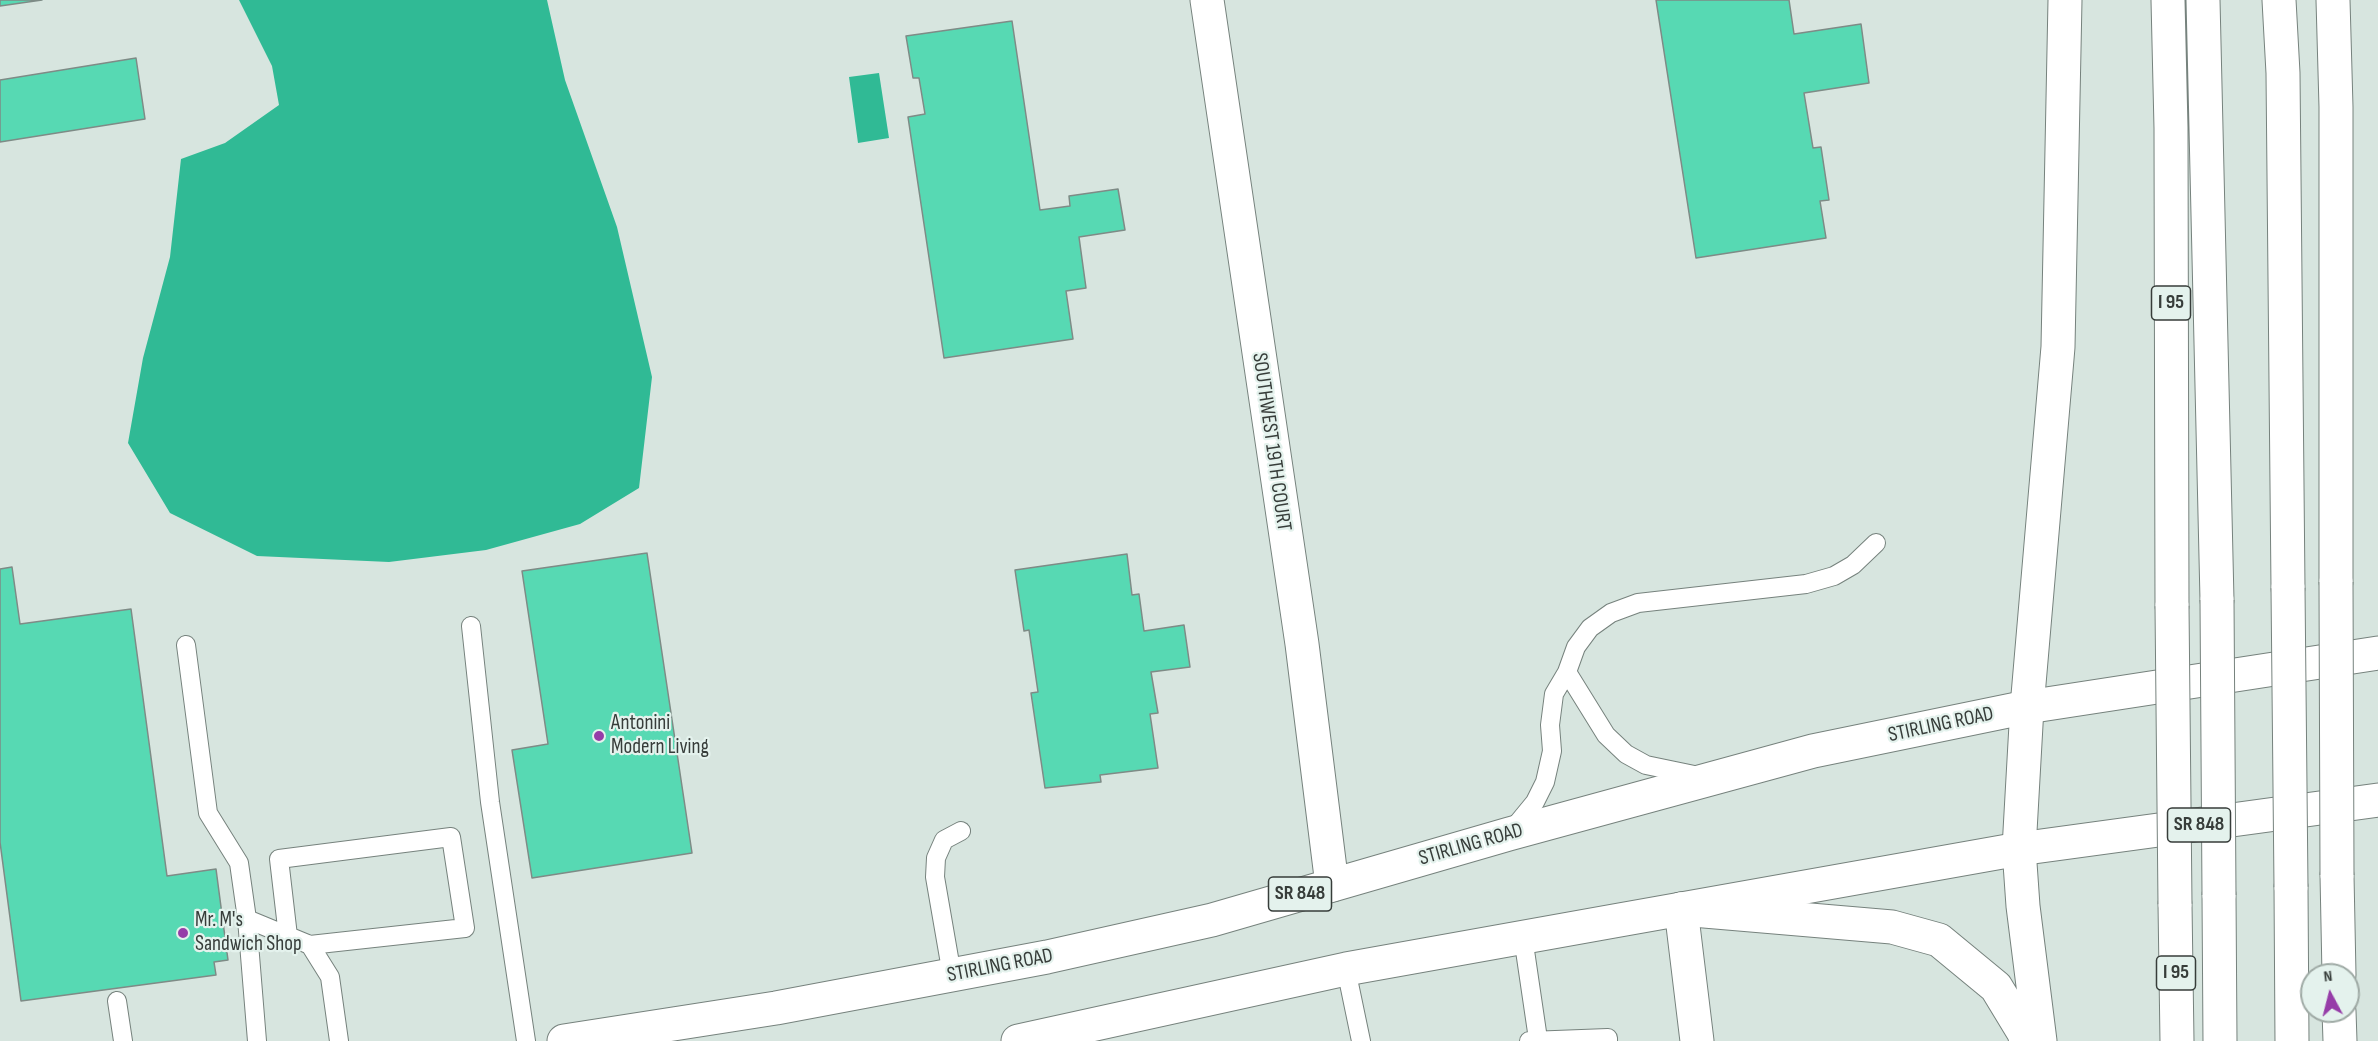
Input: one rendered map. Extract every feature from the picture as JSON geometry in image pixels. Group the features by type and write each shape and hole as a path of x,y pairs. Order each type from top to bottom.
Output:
{"main road":[{"name":"SOUTHWEST 19TH COURT","path":"1207,0 1302,644 1332,885"},
{"path":"2040,1041 2023,906 2019,849 2027,707 2058,347 2065,0"},
{"name":"I 95","path":"2168,0 2171,128 2172,606 2177,1041"},
{"path":"2203,0 2217,600 2220,1041"},
{"path":"2279,0 2283,73 2292,1041"},
{"path":"2333,0 2336,107 2339,963"},
{"name":"STIRLING ROAD","path":"564,1041 776,1008 1047,957 1212,920 1509,834 1813,751 2027,707 2378,653"},
{"name":"SR 848","path":"1017,1041 1346,969 2019,849 2378,800"},
{"path":"1697,1041 1681,909 1892,927 1939,940 1996,987 2026,1041"},
{"path":"2339,1023 2340,1041"}],"lane":[{"path":"1509,834 1535,802 1545,782 1552,751 1550,725 1554,694 1567,672 1576,647 1590,628 1611,613 1638,603 1806,584 1834,576 1853,565 1876,543"},
{"path":"471,626 490,802 526,1041"},
{"path":"186,645 208,813 239,863 247,919 257,1041"},
{"path":"1567,672 1606,735 1626,754 1646,765 1711,778"},
{"path":"951,975 935,877 936,858 944,840 961,831"},
{"path":"247,919 288,936 310,945 465,928 451,837 279,859 288,936"},
{"path":"1523,937 1532,1040 1608,1038 1608,1041"},
{"path":"310,945 330,977 339,1041"},
{"path":"1346,969 1361,1041"},
{"path":"117,1000 123,1041"}],"shaded area":[{"path":"239,0 547,0 565,80 617,227 652,377 639,488 580,524 486,550 389,562 257,556 170,513 128,443 143,358 170,257 181,159 225,143 279,105 272,66"},
{"path":"879,73 889,138 858,143 849,77"}],"building":[{"path":"0,0 42,0 0,6"},
{"path":"1656,0 1789,0 1794,34 1861,24 1869,83 1804,93 1813,148 1821,147 1829,200 1820,201 1826,238 1696,258"},
{"path":"1012,21 1040,210 1070,206 1069,196 1118,189 1125,230 1079,237 1086,288 1066,291 1073,339 944,358 908,117 925,114 919,78 913,78 906,36"},
{"path":"136,58 145,119 0,142 0,80"},
{"path":"647,553 692,853 532,878 512,750 548,744 522,571"},
{"path":"1127,554 1132,595 1139,594 1144,631 1184,625 1190,667 1151,672 1158,713 1150,714 1158,768 1100,775 1101,782 1045,788 1031,693 1038,692 1029,630 1024,631 1015,570"},
{"path":"12,567 20,624 131,609 167,876 216,869 228,960 214,962 216,975 21,1001 0,842 0,569"}],"place":[{"name":"Antonini Modern Living","path":"599,736"},
{"name":"Mr. M's Sandwich Shop","path":"183,933"}]}
